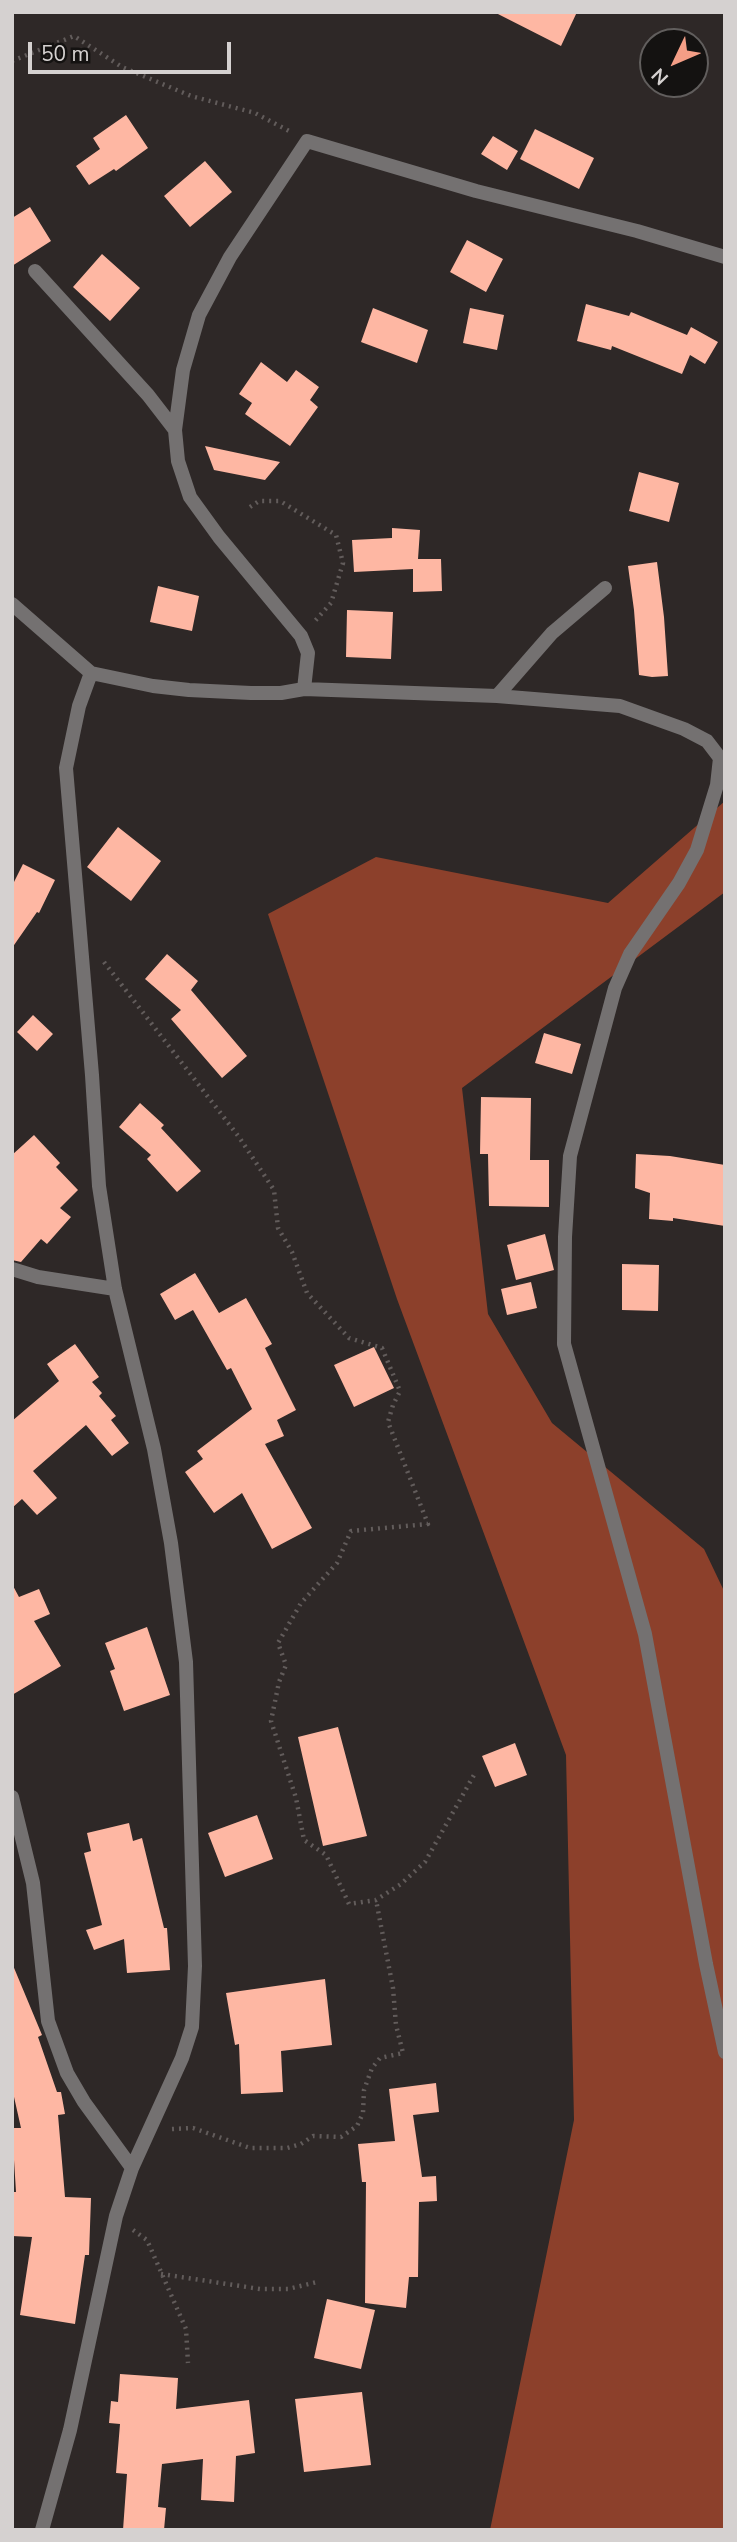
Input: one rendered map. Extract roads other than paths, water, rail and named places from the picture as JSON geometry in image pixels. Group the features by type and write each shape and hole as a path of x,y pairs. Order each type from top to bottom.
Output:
{"street":[{"path":"304,690 308,653 301,636 219,537 190,497 178,461 175,430 183,369 199,315 230,257 307,141 476,191 725,257"},
{"path":"35,271 148,395 175,430"},
{"path":"497,696 552,633 605,588"},
{"path":"12,604 91,673 153,686 189,690 281,693 304,690 497,696 620,706 684,729 707,741 720,758 717,785 697,850 679,883 630,954 615,988 573,1143 565,1237 564,1344 645,1634 706,1964 725,2052"},
{"path":"42,2530 70,2430 116,2216 132,2168 183,2058 192,2027 195,1966 187,1662 155,1449 115,1289 99,1186 66,768 79,706 91,673"},
{"path":"12,1269 38,1277 115,1289"},
{"path":"12,1797 33,1882 48,2021 84,2102 132,2168"}]}
